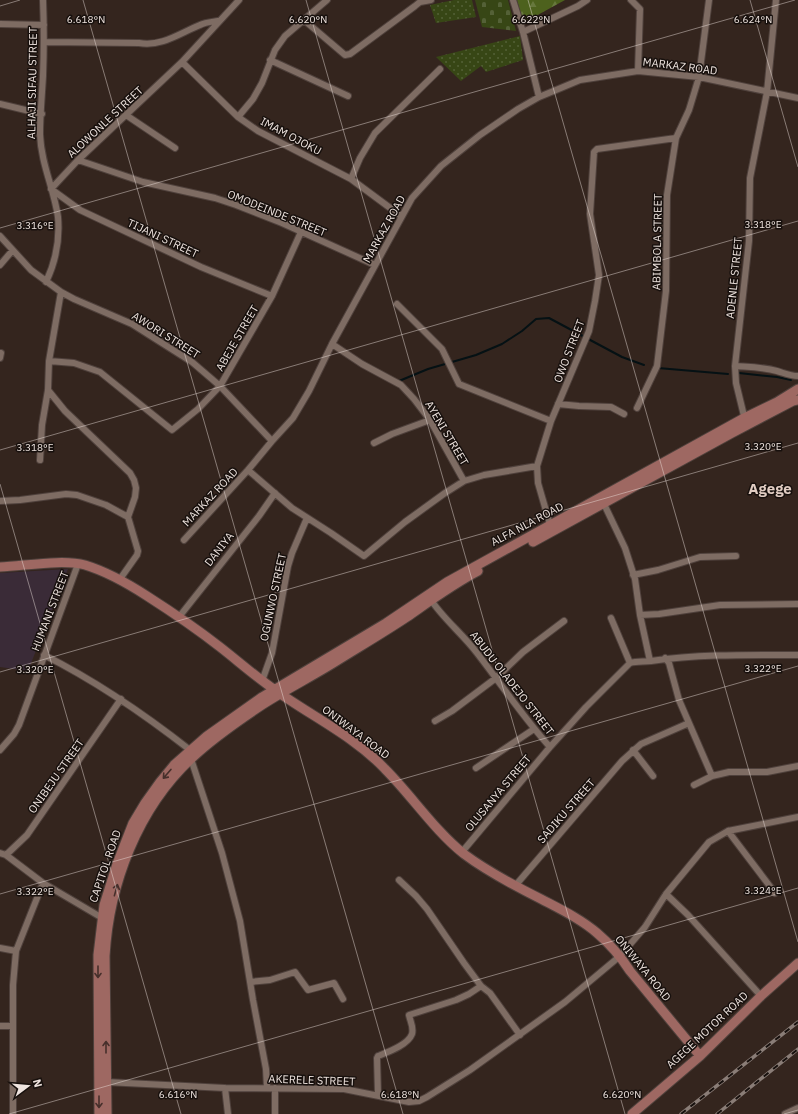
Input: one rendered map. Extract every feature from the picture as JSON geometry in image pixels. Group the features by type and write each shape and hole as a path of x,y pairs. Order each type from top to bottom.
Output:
{"main road":[{"path":"777,402 798,383"},
{"name":"ALFA NLA ROAD","path":"551,529 604,504 798,389"},
{"name":"ALFA NLA ROAD","path":"277,692 429,597 746,421 796,401"},
{"name":"ONIWAYA ROAD","path":"0,567 61,563 78,564 106,572 120,579 179,617 277,692 364,750 385,768 439,830 475,862 515,886 586,924 597,933 620,956 630,971 700,1056"},
{"name":"CAPITOL ROAD","path":"99,1114 98,955 105,920 109,886 133,823 144,803 174,765 191,754 238,713 277,692"},
{"name":"CAPITOL ROAD","path":"105,920 107,1114"},
{"name":"AGEGE MOTOR ROAD","path":"632,1114 700,1056 761,996 798,963"}],"street":[{"name":"ALHAJI SIFAU STREET","path":"44,0 45,42 40,132 45,170 51,189"},
{"name":"ALOWONLE STREET","path":"51,189 78,160 182,62 218,20 239,0"},
{"path":"238,117 253,100 262,83 275,50 285,36 327,0"},
{"path":"304,20 345,55 348,55 420,2 431,0"},
{"path":"513,0 523,32 538,97"},
{"path":"523,32 578,6 587,0"},
{"path":"631,0 640,9 638,71"},
{"name":"ABIMBOLA STREET","path":"636,408 657,366 666,291 667,196 676,138 689,110 699,77 709,0"},
{"name":"ADENLE STREET","path":"746,421 736,383 736,366 749,241 750,178 767,92 776,0"},
{"path":"45,42 148,44 169,39 201,24 218,20"},
{"path":"0,24 44,25"},
{"path":"270,60 348,96"},
{"name":"IMAM OJOKU","path":"182,62 238,117 258,131 281,144 351,179 401,216"},
{"path":"351,179 360,158 375,133 440,69"},
{"name":"MARKAZ ROAD","path":"184,540 293,418 412,198 441,166 480,135 538,97 580,80 638,71 699,77 798,98"},
{"path":"0,104 42,114"},
{"path":"126,115 175,148"},
{"name":"OWO STREET","path":"551,529 538,483 537,466 551,421 589,331 599,275 590,214 594,152 598,149 676,138"},
{"name":"OMODEINDE STREET","path":"78,160 143,182 222,201 274,220 375,265"},
{"path":"46,282 53,267 57,251 58,234 58,216 51,189"},
{"name":"TIJANI STREET","path":"51,189 80,210 201,268 272,296"},
{"name":"ABEJE STREET","path":"49,361 74,363 100,372 172,430 198,409 220,386 272,296 301,232"},
{"name":"AWORI STREET","path":"0,236 12,251 31,270 61,292 132,324 192,362 220,386 272,441"},
{"path":"0,265 12,251"},
{"path":"40,460 42,425 48,390 49,361 61,292"},
{"path":"397,304 442,349 451,366 456,381 459,384 551,421"},
{"name":"AYENI STREET","path":"332,344 362,364 401,386 420,406 430,420 464,481"},
{"path":"736,366 759,367 790,376 798,376"},
{"path":"48,390 65,411 130,473 134,480 136,488 135,497 128,517 138,551 137,555 120,579"},
{"path":"558,404 611,407 624,414"},
{"path":"374,443 392,434 430,420"},
{"path":"248,470 292,508 366,556 404,522 464,481 484,475 537,466"},
{"name":"DANIYA","path":"179,617 259,516 275,492"},
{"path":"0,501 66,494 77,495 106,506 128,517"},
{"path":"604,504 625,548 634,575 640,615 650,661"},
{"name":"OGUNWO STREET","path":"262,681 272,654 276,637 288,566 307,518"},
{"path":"634,575 658,570 700,557 736,556"},
{"name":"HUMANI STREET","path":"0,750 14,734 19,725 78,564"},
{"name":"ABUDU OLADEJO STREET","path":"429,597 476,652 534,729 550,747"},
{"path":"640,615 659,614 720,605 798,604"},
{"path":"611,618 630,663 636,661 650,661 665,658 714,654 798,655"},
{"path":"435,721 452,711 496,678 524,652 564,621"},
{"path":"44,655 122,699 158,724 191,754 234,896 245,946 266,1069 266,1088"},
{"path":"665,658 669,663 679,700 712,776"},
{"name":"OLUSANYA STREET","path":"462,852 550,747 586,707 630,663"},
{"name":"ONIBEJU STREET","path":"3,854 27,835 122,699"},
{"name":"SADIKU STREET","path":"515,886 633,750 641,744 689,723"},
{"path":"476,768 534,729"},
{"path":"633,750 653,776"},
{"path":"694,785 712,776 729,772 767,772 798,766"},
{"name":"AKERELE STREET","path":"106,1082 225,1088 344,1089 378,1094 409,1102 419,1101 428,1097 470,1070 520,1035 565,1002 620,956 645,927 666,894 709,842 728,831 798,816"},
{"path":"728,831 775,893"},
{"path":"3,854 43,884 105,920"},
{"path":"399,880 416,896 427,910 481,986 490,993 520,1035"},
{"path":"13,1114 12,1026 16,951 43,884"},
{"path":"666,894 688,915 761,996"},
{"path":"0,948 16,951"},
{"path":"250,982 270,980 295,972 308,990 334,983 343,999"},
{"path":"378,1094 377,1058 378,1056 399,1047 412,1034 412,1025 409,1015 456,1000 481,986"},
{"path":"0,1026 12,1026"},
{"path":"225,1088 228,1114"},
{"path":"275,1088 275,1114"},
{"path":"785,1114 798,1108"}],"shaded area":[{"path":"68,569 28,671 0,667 0,573"}],"green space":[{"path":"454,0 472,0 476,17 436,23 430,5"},
{"path":"475,0 508,0 516,31 482,27"},
{"path":"517,0 565,0 523,23"},
{"path":"520,36 523,60 486,72 481,66 461,81 436,57"}],"waterway":[{"path":"399,381 428,369 476,355 502,344 522,331 536,319 549,318 622,357 644,365"},
{"path":"658,368 728,374"},
{"path":"739,373 791,380"}],"railway":[{"path":"681,1114 798,1022"},
{"path":"717,1114 798,1049"}],"district":[{"name":"Agege","path":"770,489"}]}
